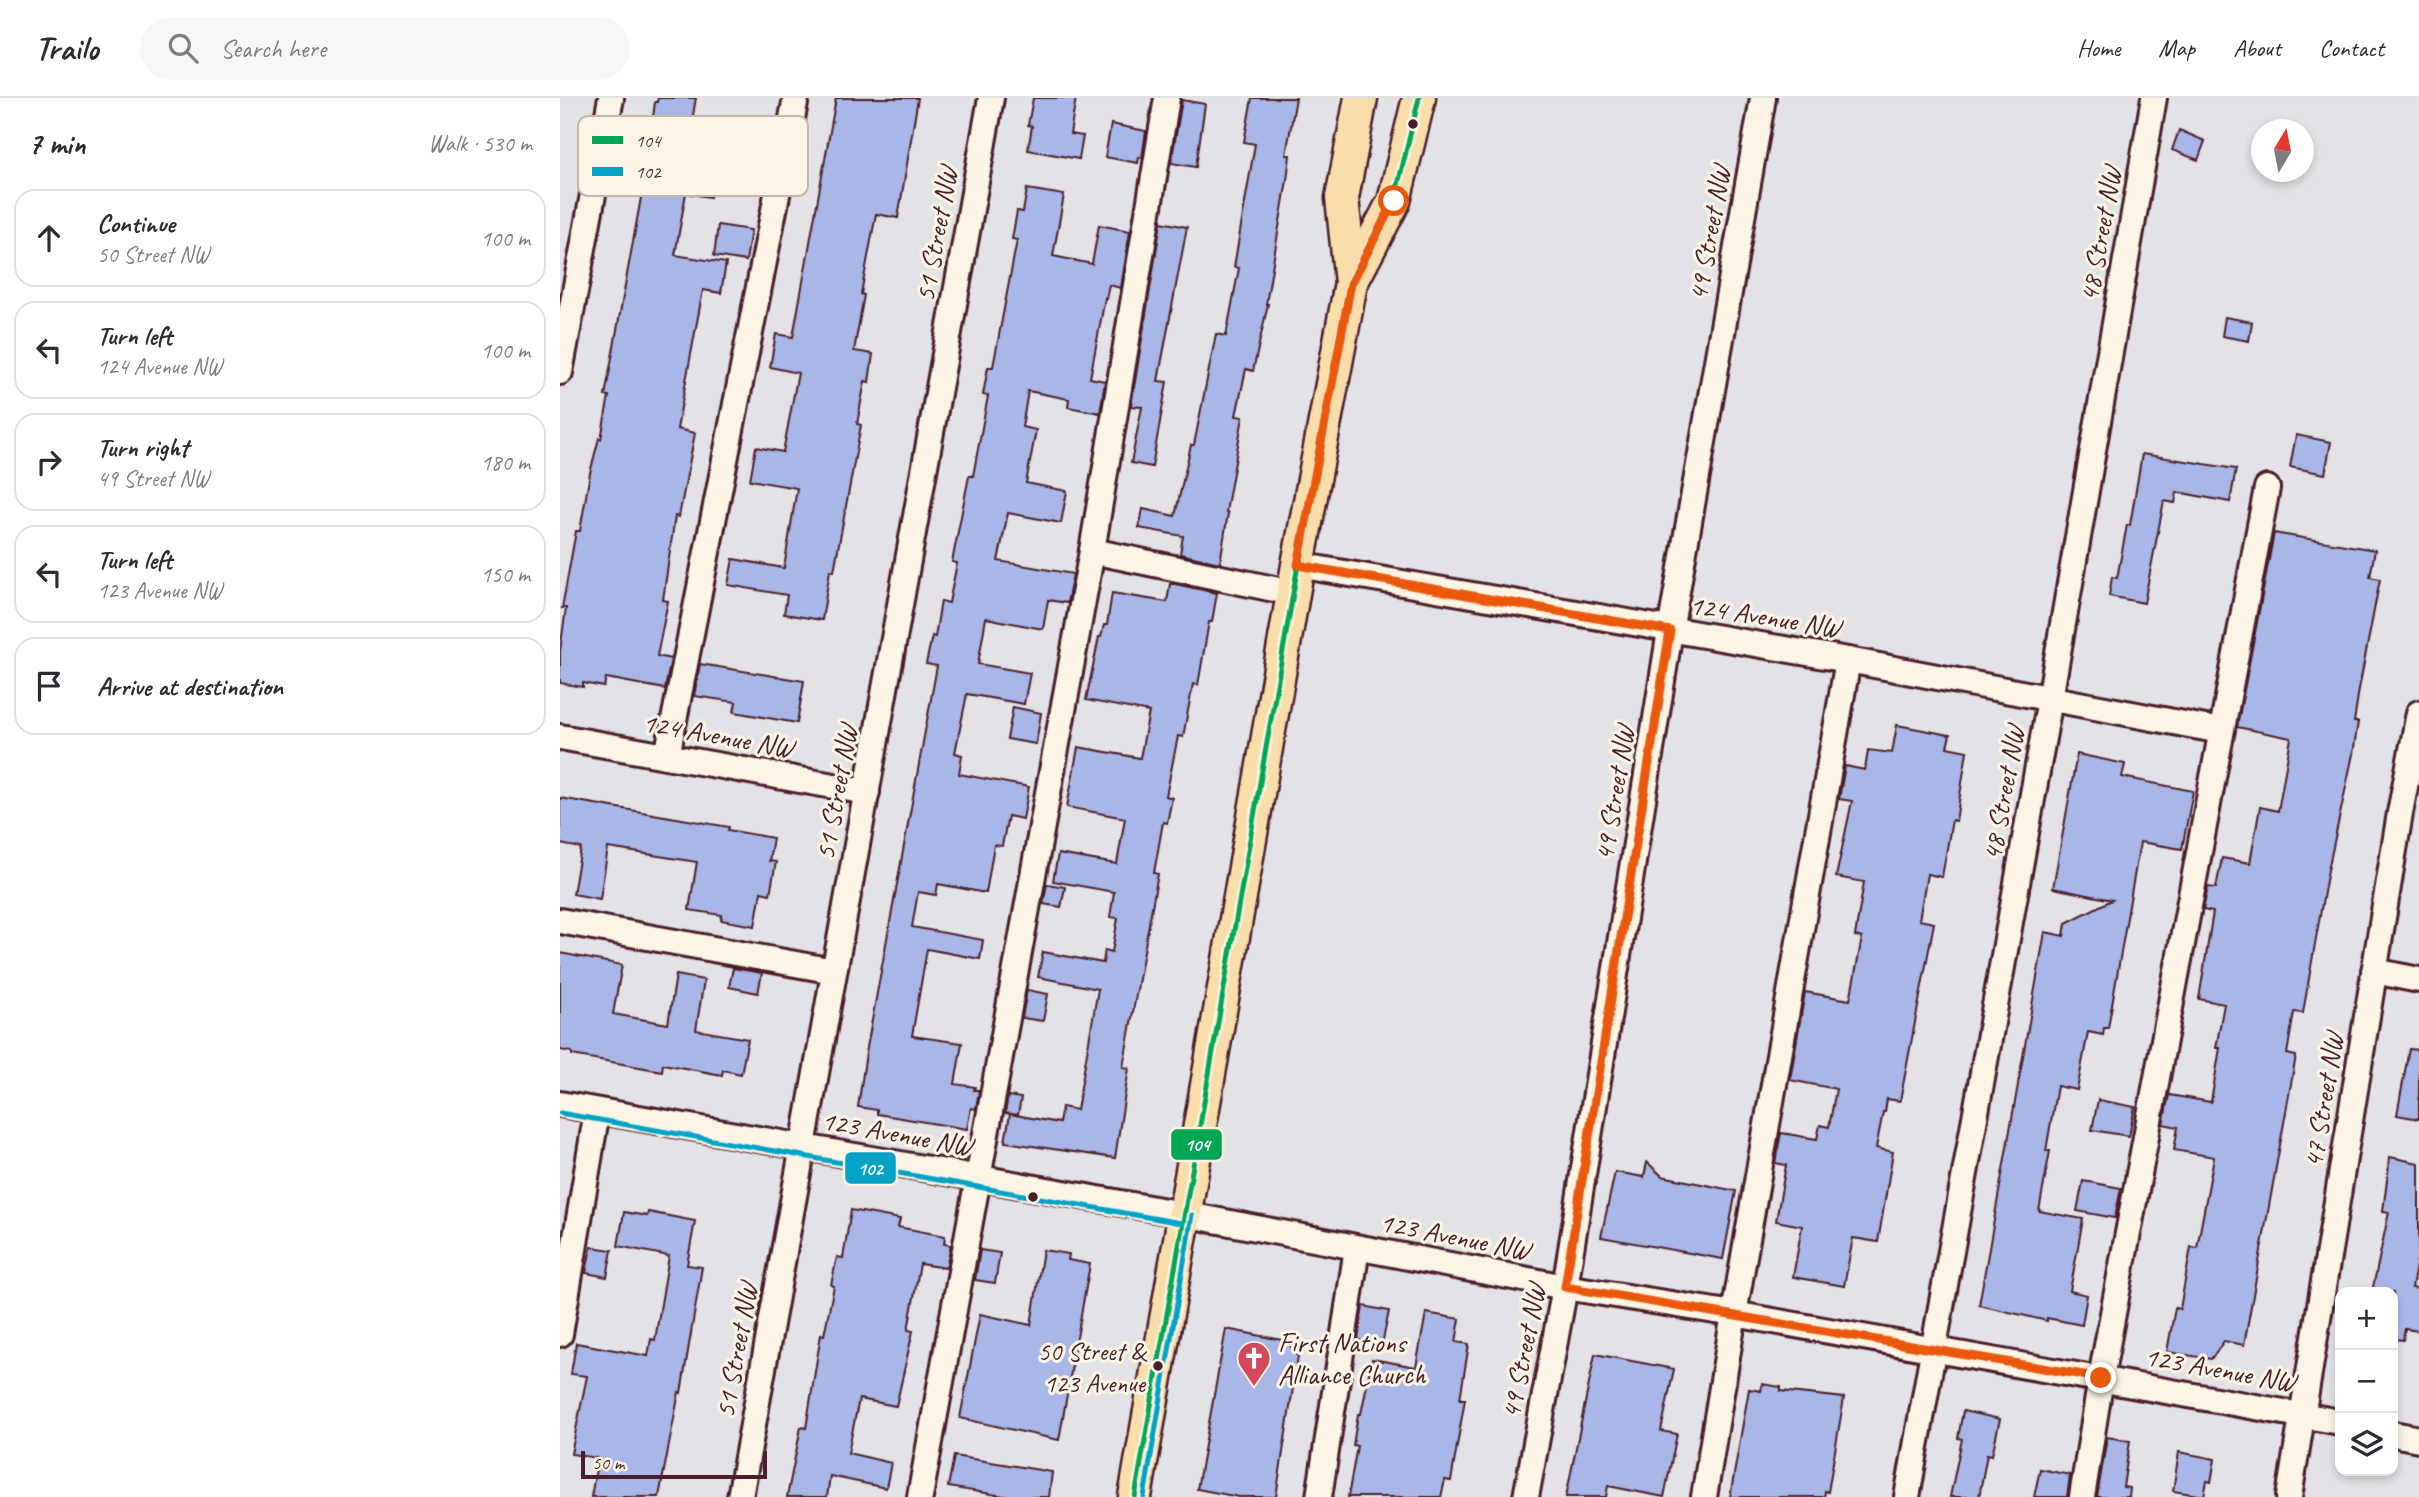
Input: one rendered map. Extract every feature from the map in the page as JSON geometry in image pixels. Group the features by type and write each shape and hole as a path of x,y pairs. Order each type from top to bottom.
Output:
{"main road":[{"path":"1135,1497 1296,579 1351,284 1342,198 1361,98"},
{"path":"1351,284 1394,201 1419,98"}],"street":[{"path":"608,116 611,98"},
{"path":"792,116 796,98"},
{"name":"51 Street NW","path":"740,1497 991,98"},
{"path":"920,1497 1092,551 1167,98"},
{"name":"49 Street NW","path":"1525,1497 1565,1287 1670,631 1763,98"},
{"name":"48 Street NW","path":"1907,1497 2154,98"},
{"path":"560,372 593,196"},
{"path":"667,756 777,196"},
{"path":"2082,1497 2101,1378 2267,488"},
{"name":"124 Avenue NW","path":"1092,551 1670,631 1848,660 2221,731"},
{"path":"1704,1497 1848,660"},
{"name":"47 Street NW","path":"2289,1497 2374,971 2409,815 2419,713"},
{"name":"124 Avenue NW","path":"560,737 867,792"},
{"path":"560,921 835,971"},
{"path":"2374,971 2419,980"},
{"name":"123 Avenue NW","path":"560,1104 1183,1214 1565,1287 1734,1314 2335,1421"},
{"path":"560,1334 597,1111"},
{"path":"1320,1497 1357,1248"},
{"path":"2398,1435 2419,1439"}],"building":[{"path":"658,98 696,98 693,116 653,116"},
{"path":"836,98 918,98 898,218 876,214 861,294 864,295 854,351 873,354 869,382 865,381 857,424 861,425 834,571 830,570 822,620 784,614 787,595 728,585 733,559 784,568 797,488 750,480 756,447 783,452 798,373 770,367 776,334 793,337"},
{"path":"1033,98 1076,98 1070,134 1083,136 1079,159 1028,150 1032,126 1028,125"},
{"path":"1252,98 1296,98 1286,155 1290,155 1268,304 1253,371 1246,369 1236,416 1243,417 1220,563 1180,554 1183,536 1139,528 1143,509 1175,516 1191,445 1194,445 1216,334 1226,336 1239,268 1234,267 1255,144 1244,142"},
{"path":"1182,100 1205,104 1196,167 1171,163"},
{"path":"1111,124 1146,131 1142,158 1139,157 1138,163 1105,157"},
{"path":"2179,130 2205,141 2198,160 2172,150"},
{"path":"1027,189 1064,195 1053,256 1092,264 1099,225 1130,231 1121,288 1109,285 1105,298 1090,378 1105,381 1100,413 1068,407 1069,399 1028,391 1022,427 1036,430 1026,483 1067,491 1061,523 1008,513 998,561 1073,574 1067,603 1048,600 1043,629 986,618 978,664 1030,673 1024,704 967,694 955,753 962,755 959,774 1029,787 1023,819 1008,816 1002,846 994,845 986,893 938,884 936,895 918,892 912,927 983,940 980,959 927,949 912,1036 962,1043 955,1084 979,1090 976,1109 971,1108 967,1129 877,1114 877,1110 858,1107 937,666 926,664 932,636 935,637 941,601 949,603 957,563 952,562 969,476 973,476 988,396 983,395 988,367 993,367 1017,240 1012,239 1017,211 1023,212"},
{"path":"641,196 685,196 675,255 726,263 721,293 703,290 677,429 695,433 679,517 675,516 663,600 668,601 657,656 671,659 665,689 606,678 604,687 560,683 560,651 566,608 562,608 576,531 580,531 590,473 599,438 601,439 609,396 605,396"},
{"path":"1161,222 1187,227 1158,381 1167,382 1152,467 1131,463 1142,407 1131,406"},
{"path":"718,225 751,230 746,261 714,256"},
{"path":"2225,317 2252,322 2249,341 2222,336"},
{"path":"2296,435 2331,442 2325,474 2290,467"},
{"path":"2142,454 2236,469 2230,502 2177,492 2175,503 2164,501 2144,603 2109,596 2112,577 2117,578 2127,525 2130,525"},
{"path":"2274,533 2375,550 2370,577 2380,579 2359,689 2353,754 2327,875 2303,1013 2294,1012 2287,1054 2296,1056 2244,1345 2224,1341 2211,1359 2167,1352 2175,1308 2180,1309 2191,1247 2197,1248 2214,1157 2174,1150 2178,1127 2163,1124 2169,1095 2211,1102 2220,1048 2216,1048 2224,1004 2199,999 2213,912 2203,910 2208,887 2216,888 2222,858 2250,863 2260,807 2278,811 2291,738 2237,727"},
{"path":"1170,584 1217,593 1198,685 1193,684 1183,737 1178,736 1166,796 1172,798 1167,823 1163,822 1154,873 1158,874 1123,1067 1129,1068 1115,1158 1005,1142 1010,1114 1059,1123 1062,1107 1077,1110 1098,989 1038,977 1043,952 1103,963 1105,950 1112,952 1118,918 1110,917 1114,892 1053,881 1058,854 1117,864 1125,818 1067,807 1078,747 1140,758 1149,712 1086,700 1099,637 1104,625 1107,625 1112,593 1167,602"},
{"path":"700,664 804,681 797,723 734,712 736,702 694,696"},
{"path":"1013,707 1041,713 1036,744 1007,739"},
{"path":"1897,725 1950,735 1947,747 1967,751 1956,821 1952,820 1942,877 1927,874 1919,920 1934,923 1900,1101 1887,1099 1876,1148 1893,1152 1878,1242 1853,1238 1844,1286 1793,1277 1802,1226 1776,1221 1786,1165 1775,1163 1781,1133 1817,1139 1820,1125 1829,1127 1836,1089 1790,1080 1805,992 1850,1000 1862,938 1855,936 1864,882 1836,877 1852,801 1839,799 1845,766 1865,770 1868,750 1892,753"},
{"path":"2077,754 2125,764 2122,777 2193,791 2182,849 2140,842 2108,1028 2104,1028 2103,1035 2088,1032 2077,1090 2057,1086 2046,1151 2050,1151 2039,1211 2083,1219 2070,1291 2087,1295 2082,1325 2047,1318 2047,1321 1979,1305 2045,932 2064,936 2066,923 2112,900 2053,888"},
{"path":"560,798 729,827 728,830 773,838 769,861 776,862 770,894 761,892 755,926 721,920 722,915 689,910 697,862 608,848 600,899 573,894 581,848 560,844"},
{"path":"1047,884 1065,887 1061,907 1043,904"},
{"path":"560,953 622,965 613,1014 668,1024 676,975 704,980 696,1030 748,1039 741,1074 723,1070 722,1075 663,1064 662,1071 572,1055 572,1052 560,1050"},
{"path":"733,968 762,973 758,993 729,987"},
{"path":"1027,990 1048,994 1043,1021 1022,1018"},
{"path":"2409,1049 2419,1050 2419,1119 2397,1115"},
{"path":"1008,1096 1021,1098 1018,1115 1005,1113"},
{"path":"2098,1100 2135,1107 2129,1136 2092,1130"},
{"path":"2390,1157 2419,1163 2419,1250 2412,1288 2419,1289 2419,1331 2405,1329 2403,1340 2398,1340 2398,1287 2373,1287 2389,1212 2383,1211"},
{"path":"1647,1162 1662,1176 1736,1191 1723,1259 1601,1237 1615,1172 1644,1177"},
{"path":"2083,1181 2121,1188 2115,1218 2077,1211"},
{"path":"851,1210 900,1219 898,1227 945,1236 944,1244 951,1245 946,1268 920,1264 908,1330 913,1331 896,1406 859,1399 848,1453 891,1463 886,1488 830,1476 827,1497 787,1497 801,1427 806,1428 821,1334 824,1335 834,1286 831,1285 837,1257 843,1258"},
{"path":"624,1212 647,1216 648,1212 695,1221 687,1265 702,1267 681,1393 679,1392 659,1497 591,1497 598,1458 571,1454 587,1376 571,1374 576,1343 648,1356 651,1339 655,1340 669,1256 618,1246"},
{"path":"591,1247 612,1250 607,1277 586,1273"},
{"path":"980,1250 1000,1253 995,1283 975,1280"},
{"path":"1043,1250 1069,1254 1068,1260 1090,1264 1059,1440 960,1418 980,1314 1031,1325"},
{"path":"1363,1306 1389,1311 1382,1345 1358,1340"},
{"path":"1426,1313 1460,1319 1456,1342 1469,1344 1460,1399 1465,1399 1451,1481 1445,1480 1441,1497 1348,1497 1357,1446 1353,1445 1358,1414 1361,1414 1372,1359 1416,1367"},
{"name":"First Nations Alliance Church","path":"1226,1329 1287,1341 1298,1356 1276,1497 1239,1497 1197,1489"},
{"path":"1595,1354 1674,1369 1661,1431 1677,1434 1664,1497 1608,1486 1606,1497 1566,1497"},
{"path":"1762,1384 1781,1387 1781,1391 1844,1398 1828,1492 1825,1491 1824,1497 1730,1497 1749,1389 1761,1391"},
{"path":"1963,1411 2000,1419 1992,1455 1987,1454 1979,1497 1950,1497 1962,1439 1958,1438"},
{"path":"2107,1437 2130,1441 2123,1487 2130,1488 2129,1497 2097,1497"},
{"path":"2179,1452 2215,1459 2211,1482 2207,1481 2204,1496 2173,1491"},
{"path":"954,1456 1052,1472 1049,1497 1010,1497 948,1487"},
{"path":"2040,1469 2070,1475 2067,1497 2034,1497"}],"transit line":[{"name":"104","path":"1135,1497 1298,565 1351,283 1394,201 1419,98"},
{"name":"102","path":"560,1113 1181,1223"},
{"name":"102","path":"1144,1497 1192,1215"}],"place":[{"name":"50 Street & 123 Avenue","path":"1158,1366"},
{"name":"First Nations Alliance Church","path":"1254,1388"}],"route":[{"path":"1394,201 1351,284 1298,565 1670,631 1565,1287 2101,1378"}]}
